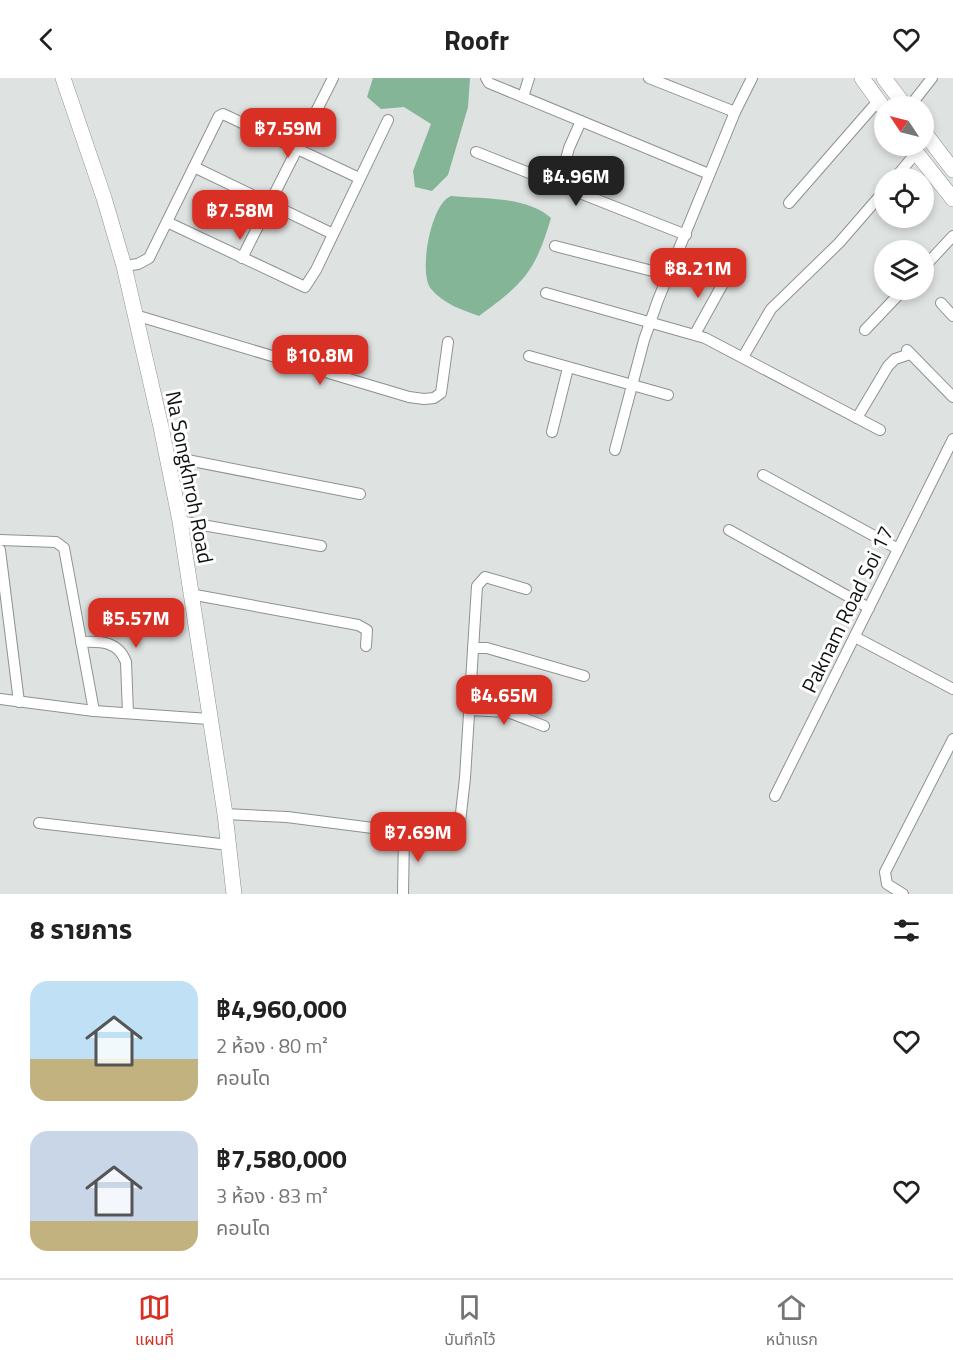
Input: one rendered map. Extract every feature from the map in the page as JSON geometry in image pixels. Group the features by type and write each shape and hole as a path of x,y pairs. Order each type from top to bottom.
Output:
{"main road":[{"name":"Na Songkhroh Road","path":"63,78 104,198 124,267 167,456 180,521 225,814 234,894"},
{"path":"862,78 875,96"},
{"path":"884,78 899,96"},
{"path":"934,144 951,165"},
{"path":"919,156 953,199"}],"street":[{"path":"242,258 333,78"},
{"path":"486,78 489,83 709,174"},
{"path":"523,97 529,78"},
{"path":"649,78 735,112"},
{"path":"615,450 650,321 735,112 752,78"},
{"path":"917,96 932,78"},
{"path":"789,203 874,113"},
{"path":"124,267 138,264 149,258 219,116 223,114 359,178"},
{"path":"167,222 305,287 388,120"},
{"path":"560,185 569,148 581,121"},
{"path":"476,152 686,235"},
{"path":"194,167 333,234"},
{"path":"743,357 771,309 839,243 874,203"},
{"path":"934,256 953,236"},
{"path":"555,246 669,274"},
{"path":"694,334 726,278"},
{"path":"546,293 694,334 743,357 880,430"},
{"path":"865,330 894,300"},
{"path":"941,303 953,316"},
{"path":"135,315 381,389 424,399 434,398 441,393 448,342"},
{"path":"857,418 888,366 907,351 953,397"},
{"path":"529,356 668,395"},
{"path":"552,432 568,368"},
{"name":"Paknam Road Soi 17","path":"775,796 951,447"},
{"path":"167,456 360,494"},
{"path":"763,475 898,549"},
{"path":"180,521 321,546"},
{"path":"729,530 869,608"},
{"path":"0,540 56,542 62,545 94,711"},
{"path":"0,550 19,702"},
{"path":"225,814 287,817 404,832 442,834 452,832 459,825 469,710 475,600 480,580 485,578 526,589"},
{"path":"190,594 358,625 367,630 366,646"},
{"path":"855,637 953,689"},
{"path":"81,642 112,644 123,654 126,662 128,713"},
{"path":"473,648 487,648 584,676"},
{"path":"0,699 94,711 209,719"},
{"path":"469,710 508,712 544,726"},
{"path":"903,894 887,884 885,872 953,739"},
{"path":"39,823 229,845"},
{"path":"403,894 404,832"}],"green space":[{"path":"373,78 470,78 468,107 448,175 432,191 415,187 413,171 431,124 404,107 381,109 367,97"},
{"path":"451,196 517,202 541,211 551,218 539,251 526,275 507,294 479,316 447,303 431,289 427,281 426,254 432,224 444,201"}]}
